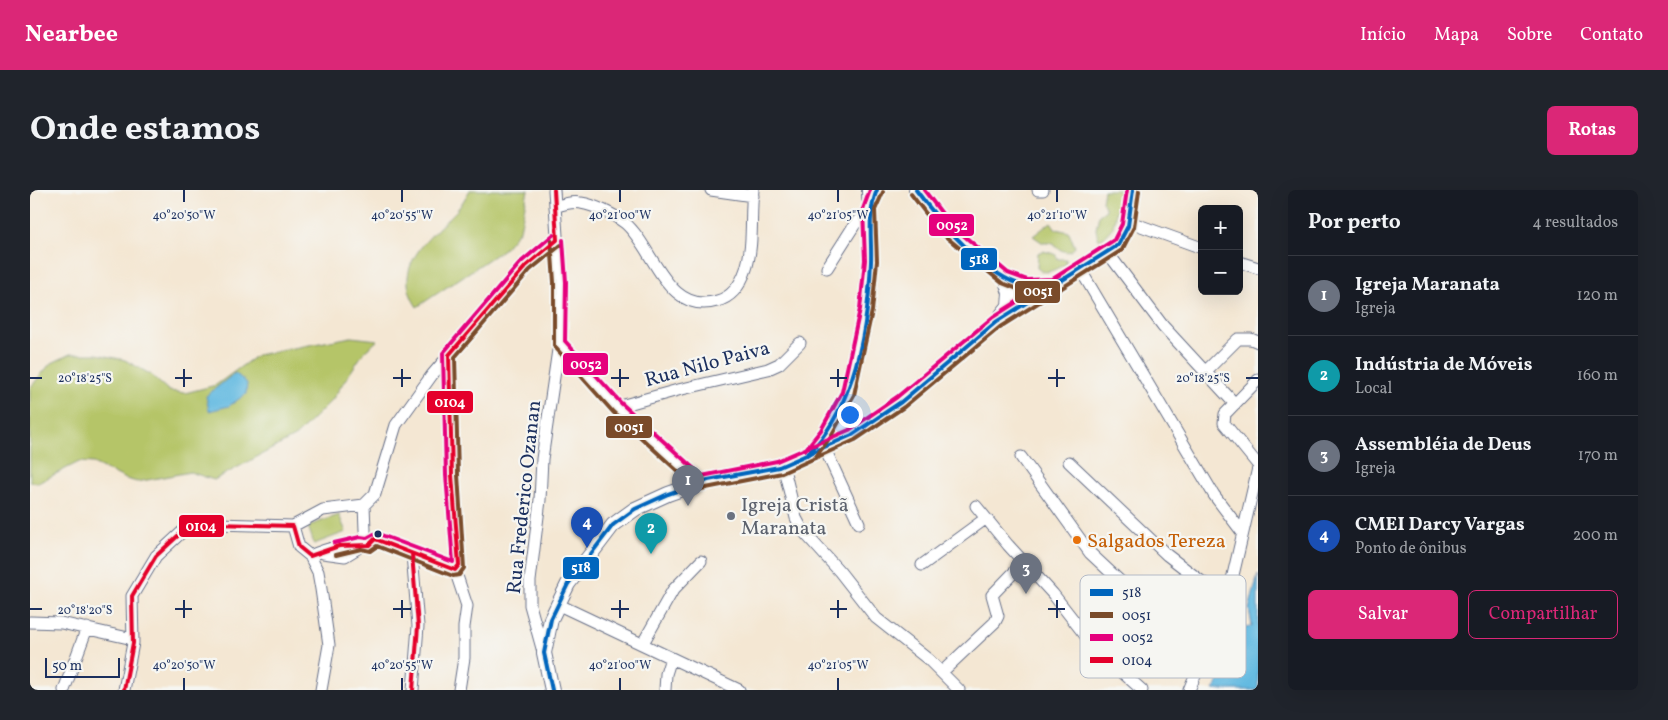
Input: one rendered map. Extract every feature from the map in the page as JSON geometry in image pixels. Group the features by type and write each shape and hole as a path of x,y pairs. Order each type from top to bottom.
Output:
{"main road":[{"path":"844,439 841,430 866,310 871,260 869,190"},
{"path":"869,209 877,190"},
{"path":"552,690 544,653 551,619 573,578 613,525 635,509 700,483 783,465 844,439 868,426 901,402 996,322 1011,300 1004,278 945,228 916,190"},
{"path":"810,454 826,433 848,394"}],"street":[{"name":"Rua Frederico Ozanan","path":"544,653 530,605 530,581 540,500 542,459 559,343 560,282 554,190"},
{"path":"555,207 568,203 581,203 624,222 633,231 654,264 676,292 697,302 707,303 730,295 740,284 748,256 753,193 711,190"},
{"path":"1038,190 1043,190"},
{"path":"996,322 1053,285 1108,254 1124,238 1130,222 1133,190"},
{"path":"827,268 855,224 869,209"},
{"path":"1130,222 1198,247"},
{"path":"124,690 133,639 132,596 156,556 182,532 194,527 216,524 292,526 323,510 364,505 375,494 396,425 449,355 526,266 557,240"},
{"path":"1108,254 1163,326 1235,404"},
{"path":"1243,263 1258,268"},
{"path":"1080,270 1214,495 1242,532"},
{"path":"1004,278 1026,286 1053,285"},
{"path":"1206,371 1238,339 1251,339 1258,342"},
{"path":"559,343 617,407 700,483"},
{"name":"Rua Nilo Paiva","path":"617,407 678,390 768,369 780,364 800,343"},
{"path":"449,355 452,465 459,565 456,570 467,606 464,627 464,658 459,690"},
{"path":"1233,575 1258,466 1224,423 1225,414 1258,380"},
{"path":"825,448 859,523"},
{"path":"1020,457 1090,553 1113,575"},
{"path":"1069,462 1167,555 1193,575"},
{"path":"783,465 796,518 803,531 840,572 876,618 942,672 959,690"},
{"path":"364,505 365,530 373,533 365,544"},
{"path":"976,506 1023,564 1053,594 1080,629"},
{"path":"922,565 985,519"},
{"path":"292,526 299,547 314,554 365,544 412,554 456,570"},
{"path":"314,554 328,645 321,690"},
{"path":"412,554 418,626 413,690"},
{"path":"643,643 673,590 701,561"},
{"path":"942,672 995,622 998,616 992,595 1023,564"},
{"path":"558,604 739,690"},
{"path":"30,622 61,623 133,639"},
{"path":"64,690 87,628"},
{"path":"666,690 666,674 671,658"},
{"path":"1129,678 1142,690"},
{"path":"1188,690 1193,678"}],"green space":[{"path":"470,190 528,190 520,230 504,249 417,307 410,292 408,278 411,265 426,241 457,210"},
{"path":"1104,190 1123,190 1121,205 1117,207 1113,227 1102,239 1098,239 1096,229 1099,215 1106,210 1102,201"},
{"path":"1051,222 1056,229 1069,232 1075,247 1072,250 1064,251 1054,246 1054,243 1043,243 1033,236"},
{"path":"1043,251 1055,254 1058,259 1066,259 1066,264 1051,271 1040,271 1037,268 1038,253"},
{"path":"351,337 378,340 364,352 332,400 296,436 214,480 190,472 137,482 126,479 93,463 79,462 38,483 30,482 30,388 50,364 70,354 97,354 125,360 150,374 169,391 185,393 216,385 257,355"},
{"path":"339,515 346,532 314,544 308,526"}],"water":[{"path":"235,373 247,383 246,394 229,406 209,411 206,396"},
{"path":"1258,575 1258,690 1214,690 1219,678 1246,678 1246,628 1252,626 1249,609"}],"transit line":[{"name":"0104","path":"375,539 455,570 459,565 452,475 449,355 526,266 557,240 554,190"},
{"name":"0052","path":"805,450 821,430 842,392 860,309 865,260 863,209 870,190"},
{"name":"518","path":"807,455 823,436 837,414 848,390 856,365 866,313 871,262 871,217 877,190"},
{"name":"518","path":"916,190 964,246 979,260 1009,280 1023,285 1039,286 1064,278"},
{"name":"0052","path":"924,190 950,224 1008,273 1027,280 1053,279"},
{"name":"0052","path":"563,240 566,282 565,341 621,403 702,476 777,461 849,430 897,397 993,317 1114,240 1122,224 1127,190"},
{"name":"518","path":"552,690 544,653 551,619 568,584 613,525 635,509 668,494 708,480 779,467 852,435 901,402 996,322 1118,245 1128,226 1133,190"},
{"name":"0051","path":"551,240 554,282 554,346 613,412 696,488 701,489 782,473 855,440 904,407 1000,327 1122,250 1134,227 1139,191"},
{"name":"0051","path":"815,458 831,436 854,395 872,311 877,261 875,210 883,192"},
{"name":"0051","path":"911,194 940,232 1002,283 1025,292 1053,291"},
{"name":"0052","path":"334,543 360,537 367,538 376,533 453,562 446,475 443,353 521,262 553,235"},
{"name":"0051","path":"336,555 361,549 370,551 377,546 453,576 459,575 464,568 458,475 455,357 530,270 561,245"},
{"name":"0104","path":"124,690 133,643 132,596 156,556 182,532 194,527 216,524 293,526 299,547 310,556 339,546 369,545 375,539"},
{"name":"0104","path":"412,554 418,626 413,690"}],"place":[{"name":"Igreja Maranata","path":"688,506"},
{"name":"Igreja Cristã Maranata","path":"731,516"},
{"name":"Salgados Tereza","path":"1077,540"},
{"name":"CMEI Darcy Vargas","path":"587,548"},
{"name":"Indústria de Móveis","path":"651,554"},
{"name":"Assembléia de Deus","path":"1026,594"}]}
